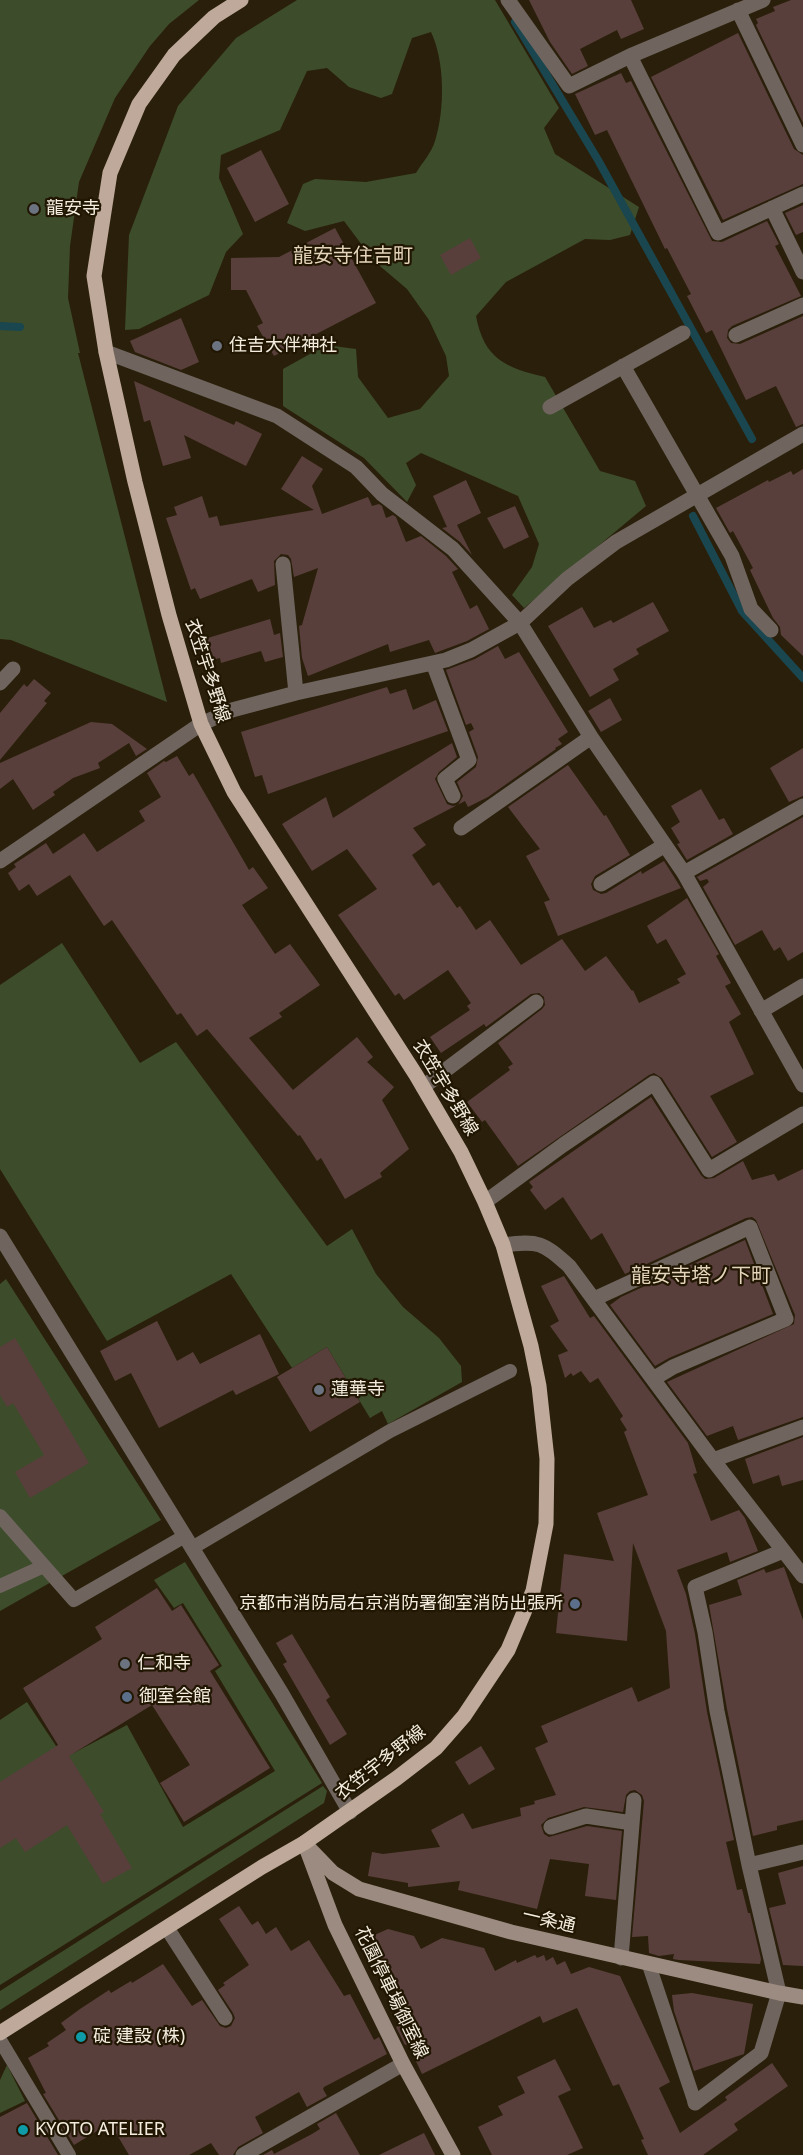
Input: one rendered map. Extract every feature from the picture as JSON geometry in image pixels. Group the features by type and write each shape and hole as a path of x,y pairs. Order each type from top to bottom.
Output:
{"main road":[{"name":"衣笠宇多野線","path":"0,2033 262,1867 304,1843 436,1748 464,1716 508,1650 533,1591 546,1524 547,1459 539,1386 531,1346 503,1245 461,1152 423,1087 234,792 201,724 160,582 106,352 94,276 110,173 139,104 174,55 214,17 241,0"},
{"name":"一条通","path":"304,1843 333,1873 359,1889 511,1932 649,1965 803,1997"},
{"name":"花園停車場御室線","path":"304,1843 335,1925 403,2064 453,2155"}],"street":[{"path":"508,0 568,86 630,56 763,0"},
{"path":"738,10 803,145"},
{"path":"630,56 718,233 803,194"},
{"path":"772,208 803,272"},
{"path":"736,335 803,305"},
{"path":"550,407 683,333"},
{"path":"106,352 277,416 318,440 357,467 382,494 453,549 520,623 591,737 666,845 803,1085"},
{"path":"623,366 732,556 751,609 771,630"},
{"path":"0,861 201,724 232,711 296,693 446,660 471,650 520,623 567,579 616,542 696,494 802,437"},
{"path":"283,564 296,693"},
{"path":"433,663 469,760 445,779 453,796"},
{"path":"0,683 13,669"},
{"path":"461,828 591,737"},
{"path":"684,873 803,806"},
{"path":"602,884 666,845"},
{"path":"761,1011 803,986"},
{"path":"423,1087 536,1002"},
{"path":"485,1202 654,1083 710,1170 803,1114"},
{"path":"594,1299 750,1227 786,1319 673,1367 653,1379"},
{"path":"0,1236 282,1694 350,1812"},
{"path":"503,1245 528,1241 549,1248 569,1266 713,1460 803,1576"},
{"path":"713,1460 803,1427"},
{"path":"695,2103 761,2054 779,1993 749,1865 717,1711 705,1632 694,1587 783,1551"},
{"path":"621,1958 634,1800"},
{"path":"550,1827 586,1816 632,1823"},
{"path":"749,1865 803,1852"},
{"path":"167,1928 225,2019"},
{"path":"243,2155 403,2064"}],"lane":[{"path":"0,1516 74,1600 188,1542 390,1431 510,1371"},
{"path":"0,1587 44,1566"},
{"path":"649,1965 695,2103"},
{"path":"0,2040 69,2155"}],"green space":[{"path":"0,0 199,0 169,24 150,46 115,98 79,182 70,246 68,298 80,353 78,353 167,702 11,640 0,639"},
{"path":"297,0 495,0 559,108 544,128 555,154 639,207 630,235 610,240 585,239 506,282 476,316 480,331 491,352 508,365 545,377 600,471 635,481 646,506 524,608 512,595 532,567 539,544 518,496 421,453 406,463 416,485 407,502 364,458 283,406 283,369 326,345 356,349 358,377 388,418 420,409 449,376 446,356 429,320 407,289 374,261 344,221 305,231 287,223 303,184 315,179 366,182 416,173 434,145 441,115 441,71 436,44 431,32 412,38 392,94 381,98 349,87 327,68 307,71 280,130 221,155 219,178 243,234 226,252 209,295 139,329 125,330 129,235 178,106 236,38"},
{"path":"62,943 140,1063 176,1042 327,1246 352,1229 376,1274 403,1307 439,1338 461,1366 462,1382 388,1424 382,1411 370,1418 327,1347 292,1368 231,1274 107,1341 0,1169 0,985"},
{"path":"6,1279 161,1520 0,1611 0,1284"},
{"path":"185,1562 322,1783 0,1985 0,1720 27,1702 64,1758 127,1725 183,1827 275,1771 215,1671 222,1666 183,1603 174,1608 154,1580"},
{"path":"323,1786 327,1791 324,1803 0,2010 0,1991"},
{"path":"7,2065 25,2101 0,2113 0,2080"}],"building":[{"path":"529,0 631,0 644,29 621,39 617,30 580,49 588,66 572,74 550,42"},
{"path":"791,0 803,0 803,123 756,25 758,23 756,19 775,11 773,7"},
{"path":"738,33 794,149 803,155 803,184 723,220 651,77"},
{"path":"621,73 626,83 631,81 712,241 722,242 767,221 779,244 775,246 801,296 732,326 728,330 727,338 731,343 740,344 803,316 803,424 796,427 776,386 746,400 712,330 706,333 687,296 691,294 667,248 665,249 607,130 595,135 575,94"},
{"path":"261,150 289,204 255,222 227,168"},
{"path":"803,205 803,232 796,235 785,213"},
{"path":"335,228 376,303 274,356 257,326 263,323 246,290 231,290 231,258 279,257"},
{"path":"470,238 481,258 451,275 440,255"},
{"path":"181,318 199,362 181,370 135,352 130,341"},
{"path":"134,381 234,425 236,421 262,434 246,466 184,435 191,458 163,466 150,420 144,422"},
{"path":"302,456 323,469 312,486 322,514 368,497 372,506 379,504 382,506 386,518 393,515 396,517 406,542 421,536 458,569 452,572 470,609 477,605 489,629 467,641 435,653 429,640 390,652 388,644 308,676 302,658 299,626 302,625 318,568 294,577 291,559 288,555 281,554 274,561 275,585 258,592 252,579 200,599 195,588 191,590 166,518 177,515 174,507 202,496 209,518 217,516 220,526 314,510 281,489"},
{"path":"803,469 803,656 781,635 780,627 773,618 750,570 753,568 733,531 730,533 716,508 768,480 769,482 791,471 793,475"},
{"path":"466,480 481,513 457,525 472,555 442,528 447,527 433,496"},
{"path":"515,506 529,537 504,549 487,518"},
{"path":"653,602 669,631 636,649 639,654 613,669 619,680 590,697 548,626 582,607 594,628 611,620 613,623"},
{"path":"270,619 274,635 280,633 283,657 265,662 261,651 221,663 220,658 205,662 198,641"},
{"path":"498,646 505,659 519,652 568,732 558,739 562,744 556,749 488,797 468,807 465,801 458,804 463,796 457,782 476,767 478,757 469,732 474,729 471,723 466,725 446,670 475,659"},
{"path":"34,679 51,693 44,701 47,703 0,760 0,713 24,684 27,687"},
{"path":"387,687 390,694 406,689 413,710 436,700 448,731 268,794 262,775 255,777 241,732"},
{"path":"610,698 622,720 601,732 588,711"},
{"path":"91,722 112,724 147,749 136,756 129,743 98,763 100,768 73,778 53,792 55,795 33,810 13,779 0,789 0,763"},
{"path":"452,743 457,757 439,772 435,779 447,804 457,805 413,828 426,845 412,855 433,886 439,882 457,908 460,906 476,930 490,920 521,965 562,939 585,971 606,956 633,990 639,1003 680,983 677,979 686,974 666,939 657,944 647,926 687,898 719,954 716,956 731,983 725,986 741,1014 729,1022 754,1074 710,1096 737,1142 712,1157 662,1078 654,1073 518,1166 485,1120 482,1122 467,1102 510,1070 508,1067 513,1064 498,1043 542,1009 545,1005 544,997 539,993 531,994 486,1027 484,1024 441,1053 430,1037 470,1010 467,1006 471,1003 448,970 404,1000 399,993 395,996 338,915 377,889 347,849 312,871 282,824 326,797 333,818"},
{"path":"803,748 803,796 789,802 770,768"},
{"path":"177,756 189,776 193,773 249,870 253,867 268,888 242,905 275,954 290,944 320,985 279,1013 282,1017 249,1038 293,1090 357,1037 373,1057 367,1062 394,1087 382,1100 409,1149 380,1173 382,1177 345,1199 321,1158 317,1161 300,1135 298,1136 207,1029 197,1036 181,1013 177,1015 112,920 104,926 70,875 37,896 29,884 19,891 8,873 16,867 14,864 46,843 53,854 84,833 97,852 145,821 139,811 161,797 147,773 164,761"},
{"path":"568,765 604,816 606,815 630,855 595,876 591,884 593,890 601,894 606,893 641,871 642,874 664,861 681,888 558,936 544,902 550,900 526,856 540,849 508,807"},
{"path":"701,789 719,820 724,818 733,834 687,860 671,828 680,822 671,806"},
{"path":"803,817 803,952 788,961 780,947 774,951 762,930 735,945 703,887 709,882 707,879 700,881 697,877"},
{"path":"651,1097 705,1179 714,1178 743,1161 752,1180 774,1174 778,1181 803,1169 803,1417 738,1440 733,1426 707,1436 667,1382 794,1324 795,1315 756,1220 752,1217 746,1218 625,1274 602,1233 591,1240 563,1197 545,1210 530,1190 533,1187 529,1182"},
{"path":"745,1240 773,1314 655,1366 610,1305 621,1297"},
{"path":"564,1276 590,1318 594,1316 688,1443 697,1473 693,1474 711,1521 739,1510 745,1518 758,1551 730,1562 727,1552 677,1570 686,1594 695,1634 707,1712 734,1840 726,1842 737,1890 742,1889 748,1913 750,1913 761,1959 760,1964 673,1959 674,1954 659,1956 649,1953 648,1936 632,1937 644,1801 642,1795 635,1790 626,1795 623,1812 584,1807 548,1818 541,1825 544,1834 549,1837 587,1826 622,1831 616,1900 585,1896 589,1864 550,1859 537,1909 458,1890 460,1881 408,1887 408,1883 368,1876 372,1852 383,1854 440,1847 431,1830 463,1813 472,1829 521,1816 520,1808 535,1804 534,1801 556,1795 535,1748 548,1742 541,1726 632,1687 638,1702 670,1688 666,1631 633,1543 627,1641 556,1633 564,1554 614,1561 597,1513 648,1495 624,1432 627,1430 620,1419 623,1416 598,1378 590,1383 581,1371 573,1376 571,1373 565,1378 558,1355 568,1351 550,1326 559,1321 541,1286"},
{"path":"157,1321 177,1361 193,1352 200,1364 260,1334 279,1374 236,1395 233,1390 159,1428 131,1373 115,1381 100,1351"},
{"path":"15,1338 89,1463 30,1498 15,1472 44,1455 13,1403 7,1407 0,1395 0,1347"},
{"name":"蓮華寺","path":"327,1347 360,1402 310,1432 277,1377"},
{"path":"803,1437 803,1480 782,1486 779,1475 753,1484 745,1459"},
{"path":"784,1567 803,1620 803,1820 777,1826 777,1830 753,1836 709,1605 742,1595 737,1580 764,1569 766,1573"},
{"name":"御室会館","path":"157,1588 172,1611 181,1605 219,1665 210,1671 270,1768 184,1822 160,1783 190,1765 152,1705 69,1756 104,1812 100,1814 132,1868 103,1884 67,1825 25,1852 16,1838 0,1848 0,1782 58,1745 23,1688 102,1639 95,1627"},
{"path":"292,1634 330,1697 326,1700 347,1734 330,1745 283,1664 287,1662 276,1643"},
{"path":"481,1746 495,1769 469,1785 455,1762"},
{"path":"803,1866 803,1966 783,1965 769,1908 786,1904 778,1873"},
{"path":"239,1906 252,1925 258,1921 266,1934 276,1927 291,1951 309,1940 344,1996 350,1994 374,2040 379,2037 387,2054 324,2087 327,2096 307,2107 299,2092 255,2117 263,2133 238,2147 233,2155 219,2155 211,2143 189,2155 129,2155 110,2123 74,2145 43,2094 46,2093 28,2058 49,2046 47,2043 66,2030 61,2023 80,2009 109,1990 111,1993 131,1981 132,1983 163,1964 192,2006 202,2000 220,2026 226,2028 231,2026 235,2018 218,1990 225,1985 223,1983 249,1965 219,1919"},
{"path":"388,1929 414,1936 421,1949 442,1938 484,1948 495,1971 516,1960 517,1963 535,1955 537,1958 544,1955 546,1961 553,1957 557,1965 565,1961 571,1974 589,1967 620,1976 670,2082 659,2088 680,2133 727,2100 725,2097 772,2063 788,2086 734,2124 738,2130 703,2155 648,2155 641,2140 644,2139 619,2084 613,2086 577,2008 543,2023 540,2016 422,2074 408,2044 405,2045 396,2027 409,2020 370,1937"},
{"path":"692,1993 753,2004 744,2054 694,2071 674,2011 672,1995"},
{"path":"555,2059 571,2090 558,2096 583,2148 567,2155 492,2155 478,2127 503,2115 498,2106 525,2093 517,2077"},
{"path":"27,2103 58,2155 0,2155 0,2117"},
{"path":"336,2113 360,2155 263,2155 272,2150 274,2154 312,2134 320,2129 317,2124"},
{"path":"424,2133 435,2155 379,2155"}],"waterway":[{"path":"515,22 598,160 752,439"},
{"path":"0,326 20,327"},
{"path":"693,516 742,611 803,678"}],"place":[{"name":"龍安寺","path":"34,209"},
{"name":"住吉大伴神社","path":"217,346"},
{"name":"蓮華寺","path":"319,1390"},
{"name":"京都市消防局右京消防署御室消防出張所","path":"575,1604"},
{"name":"仁和寺","path":"125,1664"},
{"name":"御室会館","path":"127,1697"},
{"name":"碇 建設 (株)","path":"81,2037"},
{"name":"KYOTO ATELIER","path":"23,2130"}],"district":[{"name":"龍安寺住吉町","path":"353,256"},
{"name":"龍安寺塔ノ下町","path":"701,1276"}]}
